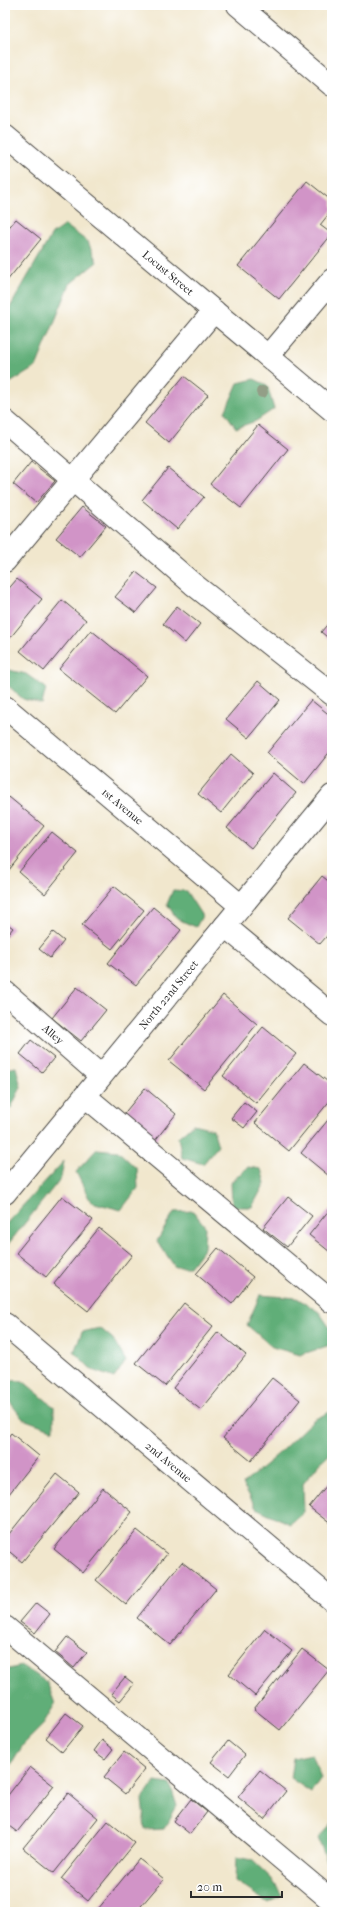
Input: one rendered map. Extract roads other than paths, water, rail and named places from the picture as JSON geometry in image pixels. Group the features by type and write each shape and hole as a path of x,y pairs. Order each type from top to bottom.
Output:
{"street":[{"path":"238,5 332,85"},
{"name":"Locust Street","path":"5,136 332,410"},
{"path":"268,356 332,280"},
{"path":"5,561 214,311"},
{"path":"5,421 194,584 332,694"},
{"name":"1st Avenue","path":"5,707 242,906"},
{"name":"North 22nd Street","path":"5,1193 332,796"},
{"path":"225,926 332,1015"},
{"name":"Alley","path":"5,992 101,1076"},
{"path":"85,1096 332,1302"},
{"name":"2nd Avenue","path":"5,1324 332,1600"},
{"path":"5,1627 332,1901"}]}
